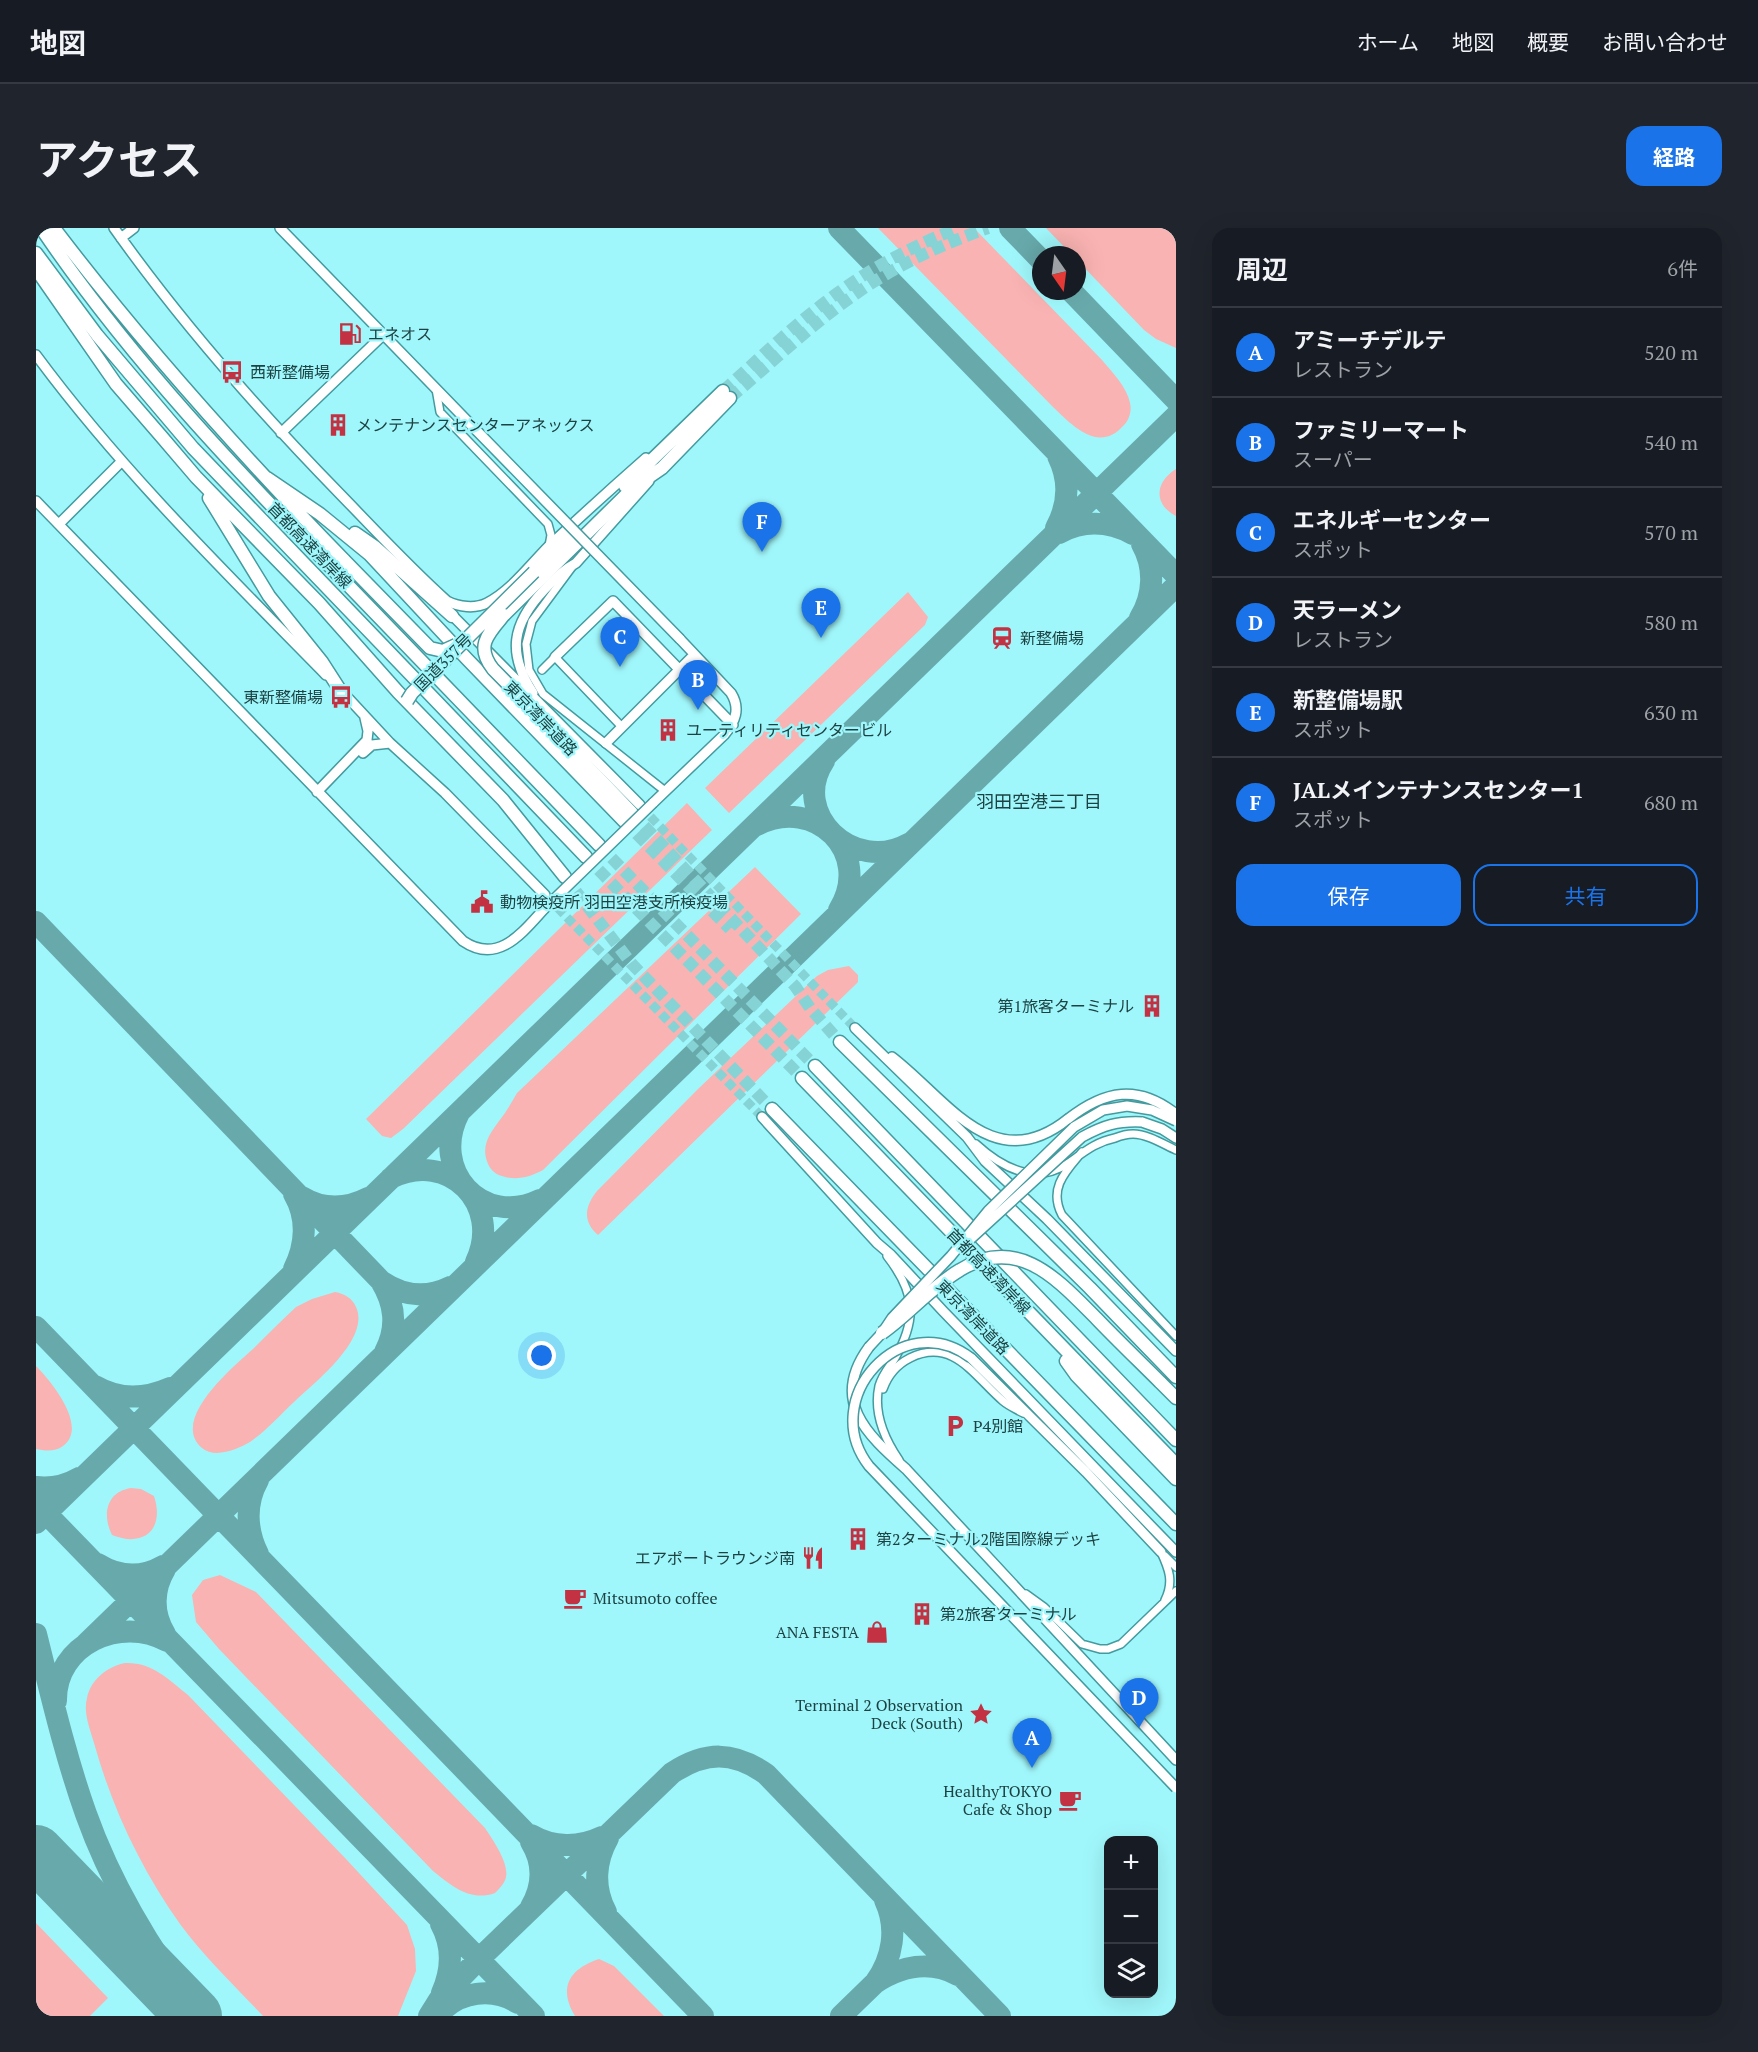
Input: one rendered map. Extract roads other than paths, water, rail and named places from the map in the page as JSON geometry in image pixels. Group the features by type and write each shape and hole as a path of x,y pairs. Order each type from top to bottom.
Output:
{"highway":[{"name":"首都高速湾岸線","path":"41,228 76,279 132,351 210,441 599,845"},
{"path":"54,228 176,377 287,502 430,648 439,651 448,650 476,628"},
{"name":"首都高速湾岸線","path":"36,253 97,335 200,456 586,857"},
{"path":"36,269 116,384 196,477 345,632 407,702 503,800 566,877"},
{"name":"国道357号","path":"407,702 412,693 476,628 538,575 633,488 662,468 726,394 700,412 538,575 504,615 488,627 417,697 407,702"},
{"path":"196,477 269,596 322,662 340,690"},
{"path":"267,478 320,514 369,554 467,659 632,813"},
{"path":"320,514 337,521 375,547 452,616"},
{"name":"東京湾岸道路","path":"504,615 485,641 486,658 493,669 632,813"},
{"path":"840,1042 1090,1288 1176,1377"},
{"name":"首都高速湾岸線","path":"815,1066 1176,1440"},
{"name":"首都高速湾岸線","path":"802,1078 1176,1464"},
{"name":"東京湾岸道路","path":"767,1113 1176,1524"},
{"path":"882,1333 965,1267 996,1258 1023,1261 1045,1270 1056,1278 1176,1398"},
{"path":"1039,1323 1076,1375 1176,1479"}],"street":[{"path":"114,228 229,375 281,433 408,564 447,601 459,606 474,607 487,603 500,595 624,477 700,412"},
{"path":"121,238 134,228"},
{"path":"36,501 463,941 475,948 487,950 507,945 733,725 736,709 731,693 280,228"},
{"path":"281,433 383,335"},
{"path":"36,355 123,461 210,555 390,743 445,793 545,895"},
{"path":"436,389 440,412 548,524 551,535 549,546"},
{"path":"59,524 123,461"},
{"path":"662,468 576,563 532,621 526,644 526,656 529,670 543,694 665,791"},
{"path":"542,705 526,681 517,661 518,631 526,610 564,569 576,563"},
{"path":"408,564 452,616 542,705 632,813"},
{"path":"542,670 613,601 733,725"},
{"path":"606,743 694,655"},
{"path":"555,657 622,727"},
{"path":"319,793 368,740 367,724 362,713"},
{"path":"319,793 372,745 390,743"},
{"path":"855,1028 967,1137 992,1158 1018,1172 1029,1173 1057,1169 1082,1152 1106,1140 1133,1134 1148,1137 1176,1150"},
{"path":"864,1036 905,1068 966,1124 988,1136 1007,1141 1027,1140 1049,1133 1096,1100 1131,1094 1155,1100 1176,1114"},
{"path":"1176,1121 1152,1110 1127,1106 1103,1110 1074,1127 988,1211 951,1256 892,1318 856,1367 852,1389 854,1407 878,1444 906,1469 1176,1760"},
{"path":"767,1113 896,1267 905,1285 910,1321 907,1335 881,1380 879,1420 884,1434 906,1469"},
{"path":"951,1256 1082,1137 1103,1125 1142,1122 1162,1129 1176,1138"},
{"path":"967,1137 986,1161 1047,1219 1176,1351"},
{"path":"1082,1152 1059,1180 1056,1194 1059,1209 1066,1221 1176,1336"},
{"path":"876,1243 891,1255 1176,1552"},
{"path":"1176,1567 1086,1472 971,1358 950,1345 928,1341 906,1346 884,1360 859,1388 852,1425 857,1448 869,1466 1176,1788"},
{"path":"879,1400 885,1383 897,1366 919,1354 939,1352 957,1358 1005,1403 1029,1417"},
{"path":"1161,1552 1171,1579 1163,1604"},
{"path":"1014,1585 1044,1607 1082,1644 1100,1649 1108,1649 1121,1644 1176,1591"}],"tunnel":[{"path":"723,391 794,327 853,282 897,256 958,228"},
{"path":"730,398 840,305 872,283 920,256 988,228"},
{"path":"641,807 855,1028"},
{"path":"632,813 795,986 810,1008 840,1042"},
{"path":"624,821 730,929"},
{"path":"599,845 815,1066"},
{"path":"586,857 802,1078"},
{"path":"565,877 631,963 772,1109"},
{"path":"548,898 762,1117"}],"place":[{"name":"エネオス","path":"350,334"},
{"name":"西新整備場","path":"232,372"},
{"name":"メンテナンスセンターアネックス","path":"338,425"},
{"name":"JALメインテナンスセンター1","path":"762,552"},
{"name":"新整備場駅","path":"821,638"},
{"name":"新整備場","path":"1002,638"},
{"name":"エネルギーセンター","path":"620,667"},
{"name":"東新整備場","path":"341,697"},
{"name":"ファミリーマート","path":"698,710"},
{"name":"ユーティリティセンタービル","path":"668,730"},
{"name":"動物検疫所 羽田空港支所検疫場","path":"482,902"},
{"name":"第1旅客ターミナル","path":"1152,1006"},
{"name":"P4別館","path":"955,1426"},
{"name":"第2ターミナル2階国際線デッキ","path":"858,1539"},
{"name":"エアポートラウンジ南","path":"813,1558"},
{"name":"Mitsumoto coffee","path":"575,1598"},
{"name":"第2旅客ターミナル","path":"922,1614"},
{"name":"ANA FESTA","path":"877,1632"},
{"name":"Terminal 2 Observation Deck (South)","path":"981,1714"},
{"name":"天ラーメン","path":"1139,1728"},
{"name":"アミーチデルテ","path":"1032,1768"},
{"name":"HealthyTOKYO Cafe & Shop","path":"1070,1800"}],"district":[{"name":"羽田空港三丁目","path":"1039,802"}]}
